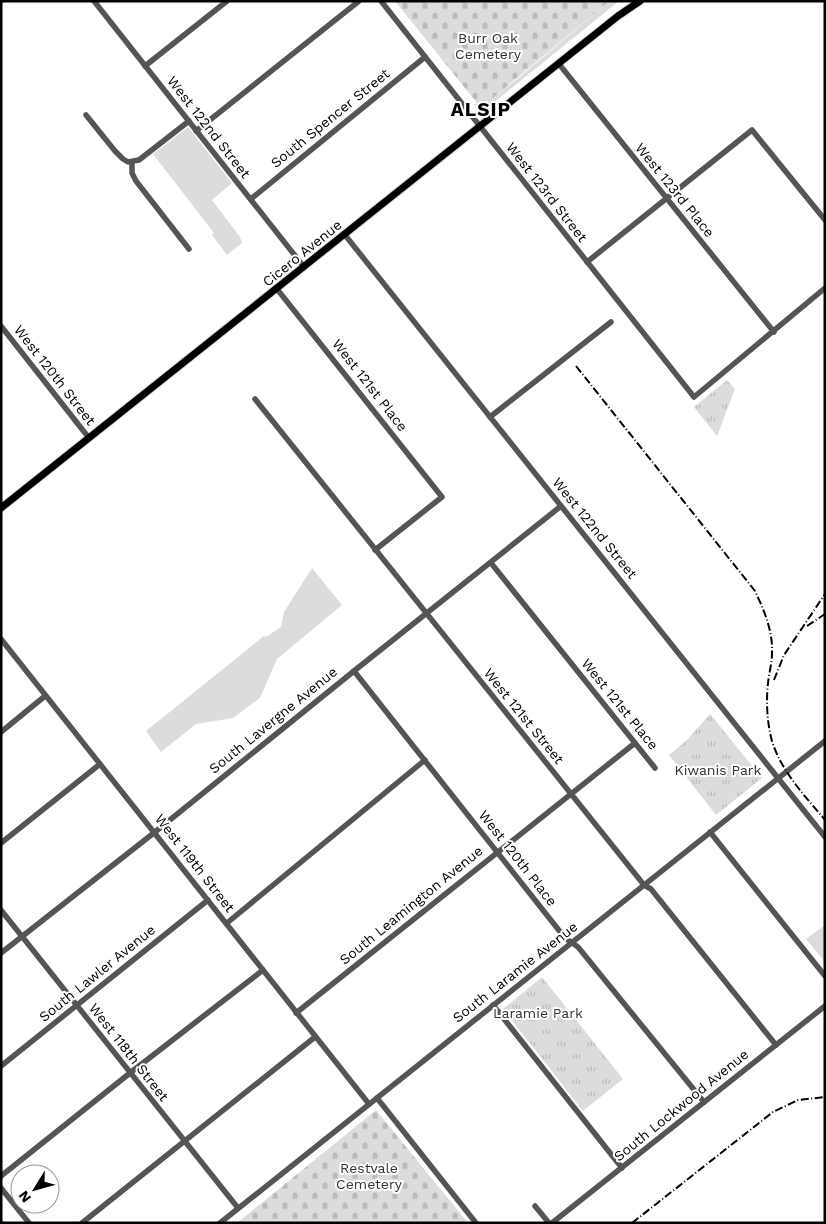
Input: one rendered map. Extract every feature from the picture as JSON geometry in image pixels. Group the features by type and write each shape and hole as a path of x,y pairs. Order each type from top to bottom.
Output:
{"main road":[{"name":"Cicero Avenue","path":"1,508 559,64 634,1"},
{"name":"Cicero Avenue","path":"618,16 640,1"}],"street":[{"name":"West 122nd Street","path":"94,1 304,267"},
{"path":"145,66 227,1"},
{"path":"196,131 359,1"},
{"name":"West 123rd Street","path":"381,1 694,397 774,332"},
{"name":"South Spencer Street","path":"250,199 425,57"},
{"name":"West 123rd Place","path":"559,64 774,332"},
{"path":"86,115 115,151 125,161 132,162 139,160 189,121"},
{"path":"587,262 752,130 825,220"},
{"path":"132,162 132,173 136,181 189,249"},
{"name":"West 122nd Street","path":"345,235 825,837"},
{"path":"774,332 825,288"},
{"name":"West 121st Place","path":"277,289 442,497 375,550"},
{"path":"490,417 611,322"},
{"name":"West 120th Street","path":"1,326 89,438"},
{"name":"West 121st Street","path":"255,399 570,795 644,886 651,889 776,1045"},
{"name":"South Lavergne Avenue","path":"1,953 155,832 561,506"},
{"name":"West 121st Place","path":"491,563 655,768"},
{"name":"West 119th Street","path":"1,639 369,1104"},
{"name":"West 120th Place","path":"354,671 564,938 578,947 704,1102"},
{"path":"1,732 46,696"},
{"name":"South Laramie Avenue","path":"220,1223 825,741"},
{"name":"South Leamington Avenue","path":"296,1013 635,743"},
{"path":"226,923 425,760"},
{"path":"1,842 100,764"},
{"path":"710,832 825,976"},
{"name":"South Lawler Avenue","path":"1,1066 208,900"},
{"name":"West 118th Street","path":"1,910 238,1208"},
{"path":"1,1176 263,970"},
{"path":"493,1005 622,1168"},
{"name":"South Lockwood Avenue","path":"550,1223 825,1006"},
{"path":"82,1223 315,1037"},
{"path":"376,1098 476,1223"},
{"path":"1,1188 29,1223"},
{"path":"535,1206 550,1223"}],"green space":[{"name":"Burr Oak Cemetery","path":"395,1 610,1 489,101 477,103"},
{"path":"610,1 619,1 492,104 483,107 474,105 487,102 516,80"},
{"path":"188,127 232,183 212,200 240,237 242,243 227,255 212,235 214,233 153,154"},
{"path":"727,380 735,389 717,436 694,407"},
{"path":"312,568 342,605 277,659 260,698 233,718 196,724 161,752 146,731 264,636 266,637 281,627 284,612"},
{"name":"Kiwanis Park","path":"710,714 762,778 716,815 669,755 687,740"},
{"path":"825,925 825,962 806,939"},
{"name":"Laramie Park","path":"542,977 623,1079 583,1111 503,1009"},
{"name":"Restvale Cemetery","path":"376,1110 468,1223 237,1223"}],"railway":[{"path":"576,366 755,591 765,613 772,645 767,705 772,741 787,773 825,820"},
{"path":"774,680 784,655 825,594"},
{"path":"807,626 825,614"},
{"path":"632,1223 773,1112 798,1100 825,1097"}],"district":[{"name":"ALSIP","path":"481,109"}]}
